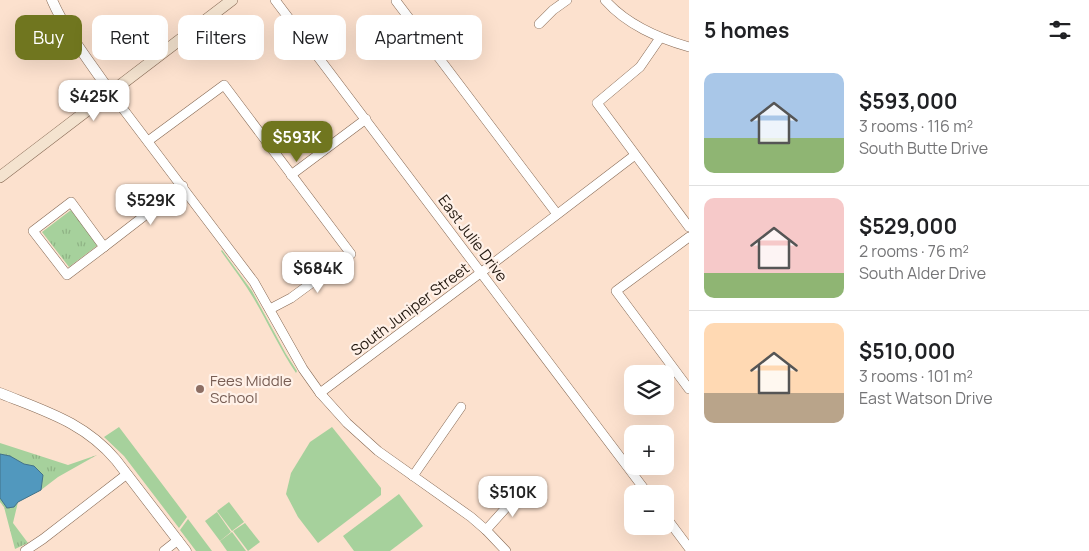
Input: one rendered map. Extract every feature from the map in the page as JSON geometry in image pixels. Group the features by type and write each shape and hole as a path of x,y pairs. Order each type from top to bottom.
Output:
{"main road":[{"path":"0,177 232,0"}],"street":[{"path":"52,0 80,51 254,282 298,361 320,393 347,423 368,442 471,517 506,551"},
{"name":"East Julie Drive","path":"275,0 641,485"},
{"path":"539,24 553,10 567,0"},
{"path":"605,0 611,7 635,25 660,38 689,47"},
{"path":"396,1 558,214"},
{"path":"660,38 640,67 597,103 689,227"},
{"path":"148,141 224,85 350,254 292,298 270,309"},
{"path":"291,175 366,119"},
{"name":"South Juniper Street","path":"320,393 635,155"},
{"path":"104,247 71,202 33,231 66,275 104,247 183,186"},
{"path":"689,236 616,291 689,388"},
{"path":"0,393 70,422 85,431 106,449 186,551"},
{"path":"414,476 461,407"},
{"path":"25,551 127,474"},
{"path":"486,530 522,490"},
{"path":"674,528 689,548"},
{"path":"164,551 178,540"}],"green space":[{"path":"71,210 98,245 69,267 42,232"},
{"path":"222,250 252,291 297,371 296,373 254,299"},
{"path":"119,427 187,517 179,528 124,456 104,437"},
{"path":"332,427 381,488 381,495 318,543 298,517 286,494 291,473 310,442"},
{"path":"0,443 68,465 97,455 18,502 13,523 28,543 15,549 4,507 0,502"},
{"path":"399,494 423,526 390,551 354,551 343,536"},
{"path":"229,502 244,522 232,531 217,511"},
{"path":"217,512 231,532 220,541 205,521"},
{"path":"188,519 212,551 196,551 180,530"},
{"path":"245,523 260,542 248,551 233,531"},
{"path":"232,532 246,551 227,551 220,541"}],"water":[{"path":"0,454 34,466 43,475 41,490 18,502 14,507 7,508 0,498"}],"place":[{"name":"Fees Middle School","path":"200,389"}]}
